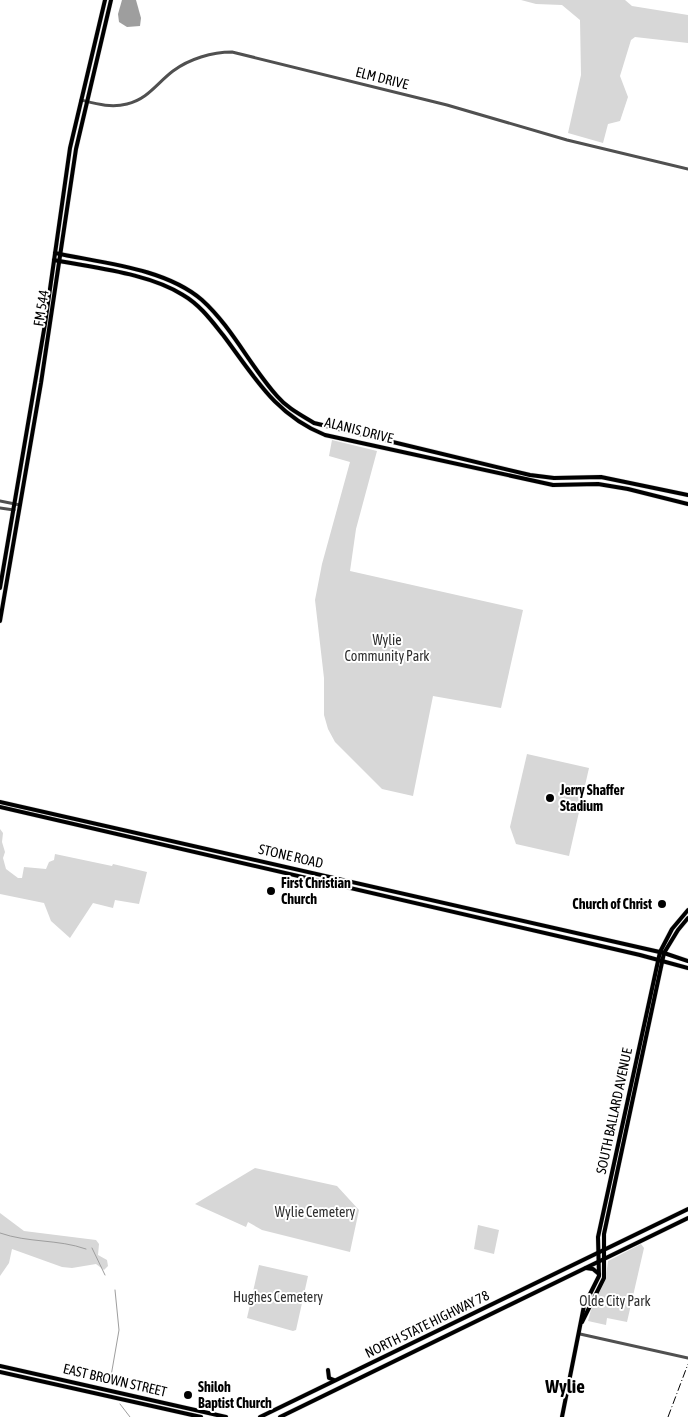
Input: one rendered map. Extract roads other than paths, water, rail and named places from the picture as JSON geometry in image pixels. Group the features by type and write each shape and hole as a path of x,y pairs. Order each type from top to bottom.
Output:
{"main road":[{"name":"FM 544","path":"0,621 60,261 71,176 105,0"},
{"name":"FM 544","path":"0,588 54,260 67,168 111,0"},
{"name":"ALANIS DRIVE","path":"55,253 151,274 171,280 189,290 215,315 278,397 294,412 328,429 535,476 601,478 688,495"},
{"name":"ALANIS DRIVE","path":"54,260 150,280 184,295 208,315 266,394 280,409 310,429 325,435 553,486 598,484 628,489 688,504"},
{"name":"STONE ROAD","path":"0,802 12,808 121,835 688,968"},
{"name":"STONE ROAD","path":"0,808 12,808 122,829 662,953 688,961"},
{"path":"121,835 122,829"},
{"name":"SOUTH BALLARD AVENUE","path":"562,1417 580,1334 584,1306 599,1274 603,1236 660,960 672,929 688,910"},
{"name":"SOUTH BALLARD AVENUE","path":"662,953 688,918"},
{"name":"SOUTH BALLARD AVENUE","path":"582,1322 590,1302 603,1281 605,1258 598,1237 639,1058"},
{"name":"NORTH STATE HIGHWAY 78","path":"260,1417 688,1209"},
{"name":"NORTH STATE HIGHWAY 78","path":"280,1417 688,1218"},
{"path":"603,1236 607,1242 616,1244"},
{"path":"586,1268 593,1269 599,1274"},
{"name":"EAST BROWN STREET","path":"0,1366 226,1417"},
{"path":"328,1370 329,1378 336,1380"},
{"name":"EAST BROWN STREET","path":"0,1372 201,1417"},
{"path":"43,1382 44,1376"}],"street":[{"name":"ELM DRIVE","path":"84,101 109,106 129,104 152,92 179,67 206,56 232,52 439,102 567,140 688,169"},
{"path":"0,501 20,504"},
{"path":"0,508 19,511"},
{"path":"580,1334 688,1358"}],"waterway":[{"path":"0,1233 86,1249"},
{"path":"92,1248 105,1275"},
{"path":"110,1382 119,1330 115,1290"},
{"path":"120,1404 130,1417"}],"railway":[{"path":"668,1417 688,1364"}],"place":[{"name":"Jerry Shaffer Stadium","path":"550,798"},
{"name":"First Christian Church","path":"271,891"},
{"name":"Church of Christ","path":"662,904"},
{"name":"Shiloh Baptist Church","path":"188,1395"}],"district":[{"name":"Wylie","path":"565,1386"}],"park label":[{"name":"Wylie Community Park","path":"387,648"},
{"name":"Wylie Cemetery","path":"315,1212"},
{"name":"Hughes Cemetery","path":"278,1297"},
{"name":"Olde City Park","path":"615,1301"}]}
